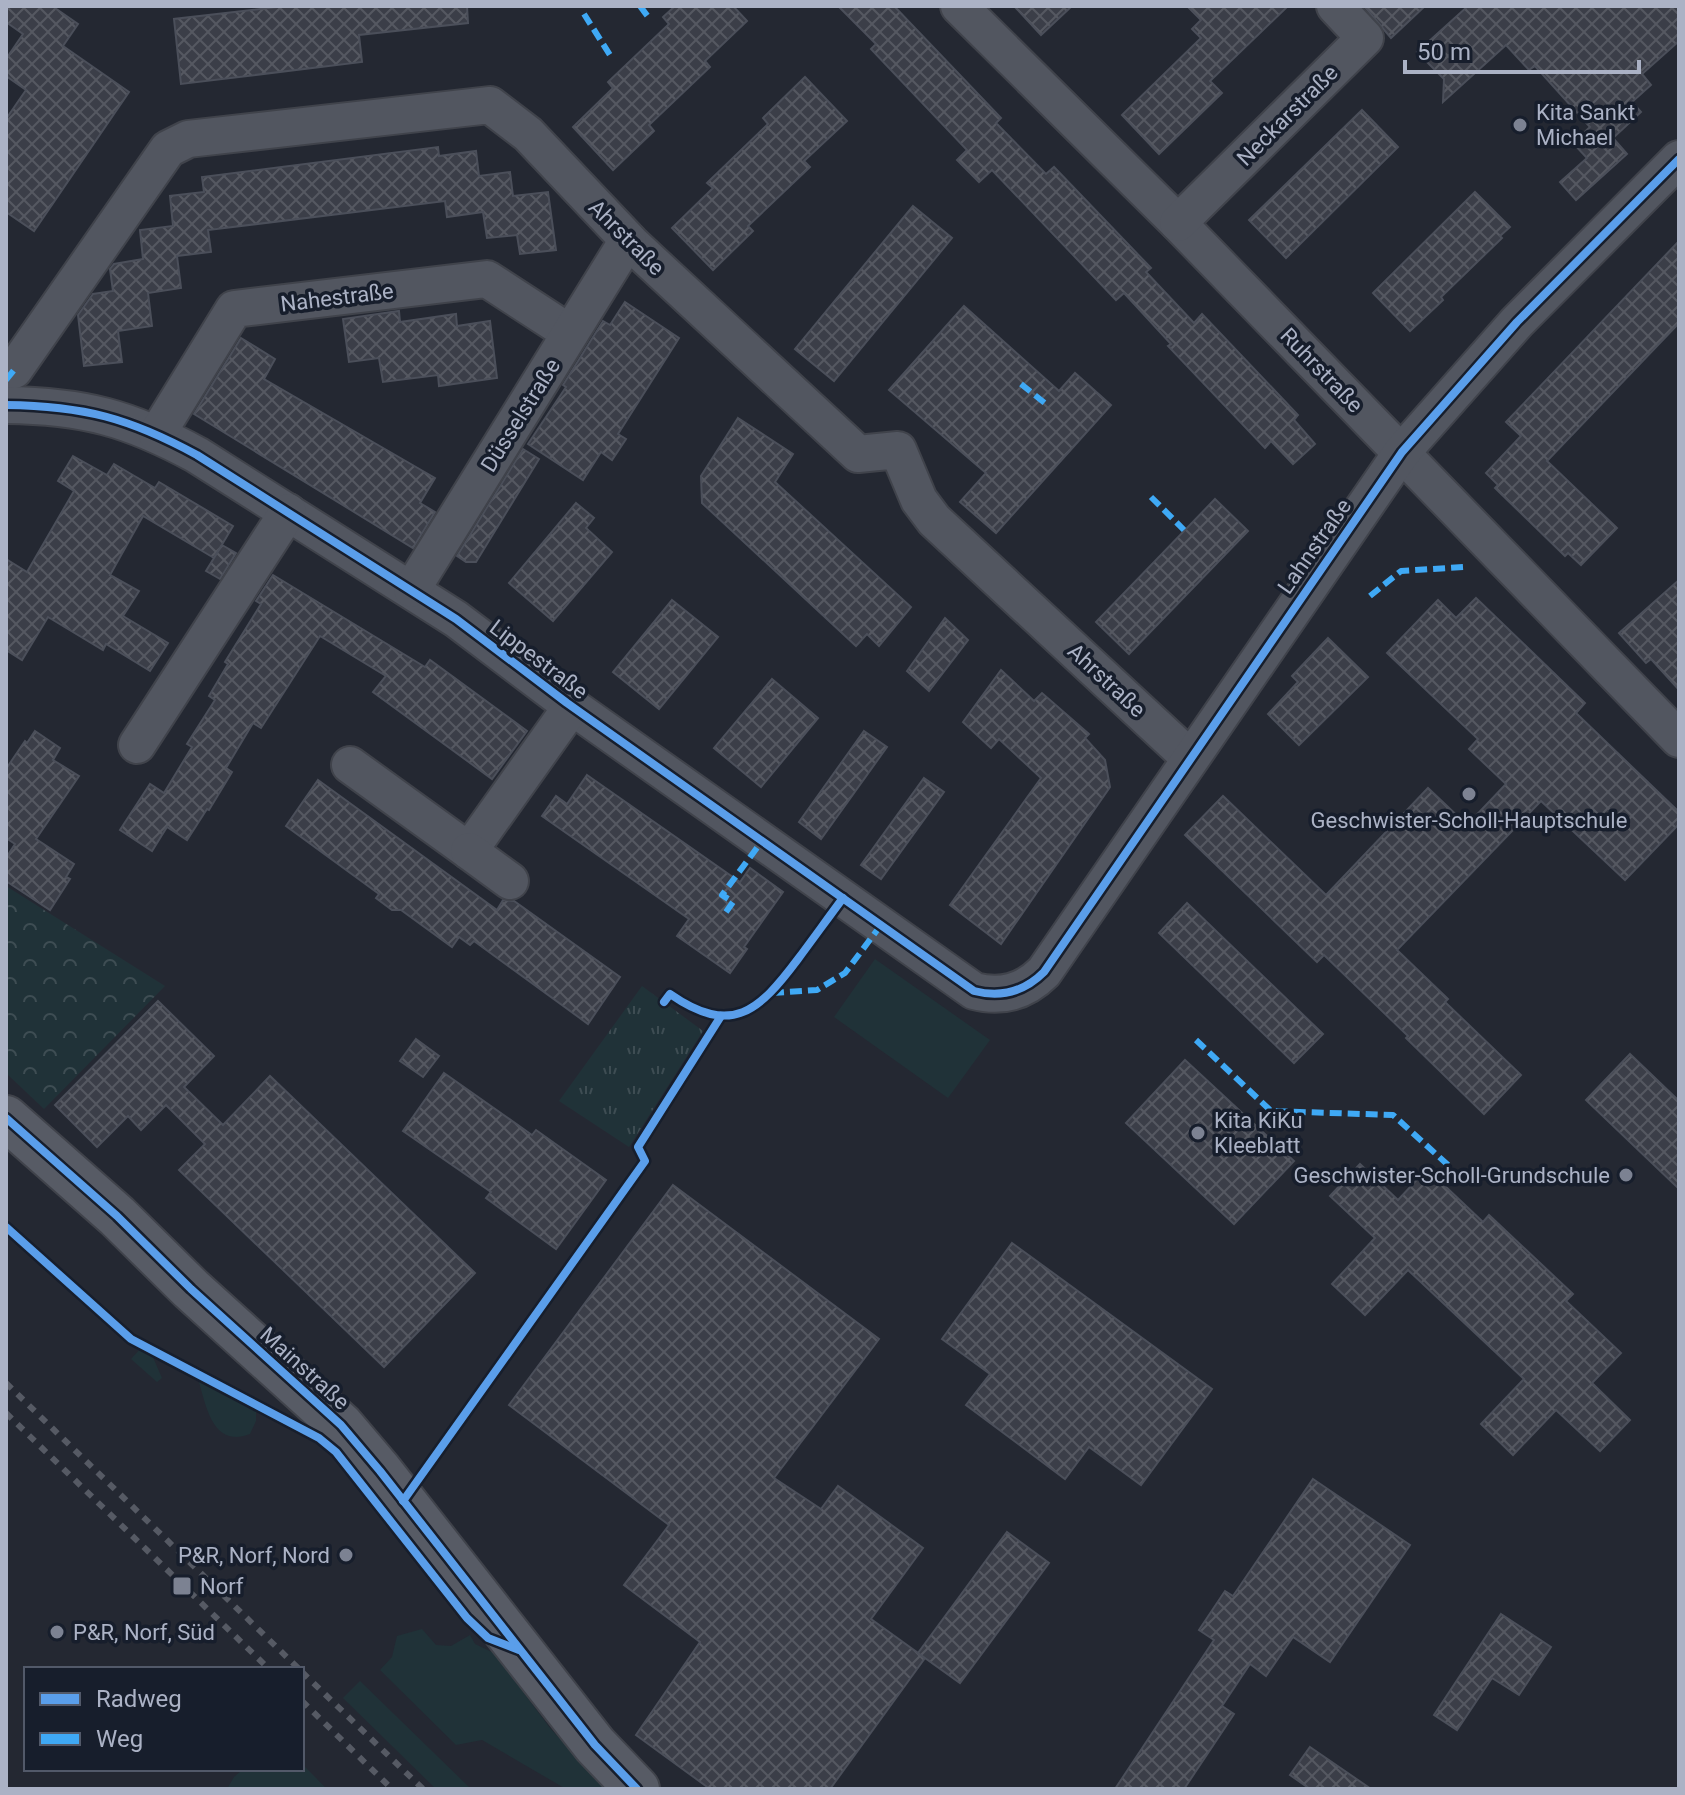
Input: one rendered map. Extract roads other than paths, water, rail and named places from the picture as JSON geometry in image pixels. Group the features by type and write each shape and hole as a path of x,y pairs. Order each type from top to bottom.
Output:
{"street":[{"name":"Ruhrstraße","path":"959,6 1178,223 1679,739"},
{"name":"Neckarstraße","path":"1178,223 1365,38 1335,6"},
{"name":"Ahrstraße","path":"14,370 168,149 188,139 490,105 528,134 628,240 858,454 898,450 919,500 934,520 1190,758"},
{"name":"Lahnstraße","path":"1023,988 1044,972 1402,452 1517,322 1679,159"},
{"name":"Düsselstraße","path":"412,589 628,240"},
{"name":"Nahestraße","path":"157,434 234,309 487,279 570,333"},
{"name":"Lippestraße","path":"6,405 65,407 96,412 157,434 197,455 456,619 572,706 974,991 999,994 1023,988"},
{"path":"137,745 288,512"},
{"name":"Lippestraße","path":"469,851 572,706"},
{"path":"350,765 510,881"},
{"name":"Mainstraße","path":"6,1118 117,1216 173,1272 341,1425 575,1720 637,1789"}],"railway":[{"path":"6,1383 297,1667"},
{"path":"6,1413 267,1667"},
{"path":"304,1674 423,1789"},
{"path":"304,1703 392,1789"}],"place":[{"name":"Kita Sankt Michael","path":"1520,125"},
{"name":"Geschwister-Scholl-Hauptschule","path":"1469,794"},
{"name":"Kita KiKu Kleeblatt","path":"1198,1133"},
{"name":"Geschwister-Scholl-Grundschule","path":"1626,1175"},
{"name":"P&R, Norf, Nord","path":"346,1555"},
{"name":"Norf","path":"182,1586"},
{"name":"P&R, Norf, Süd","path":"57,1632"}]}
